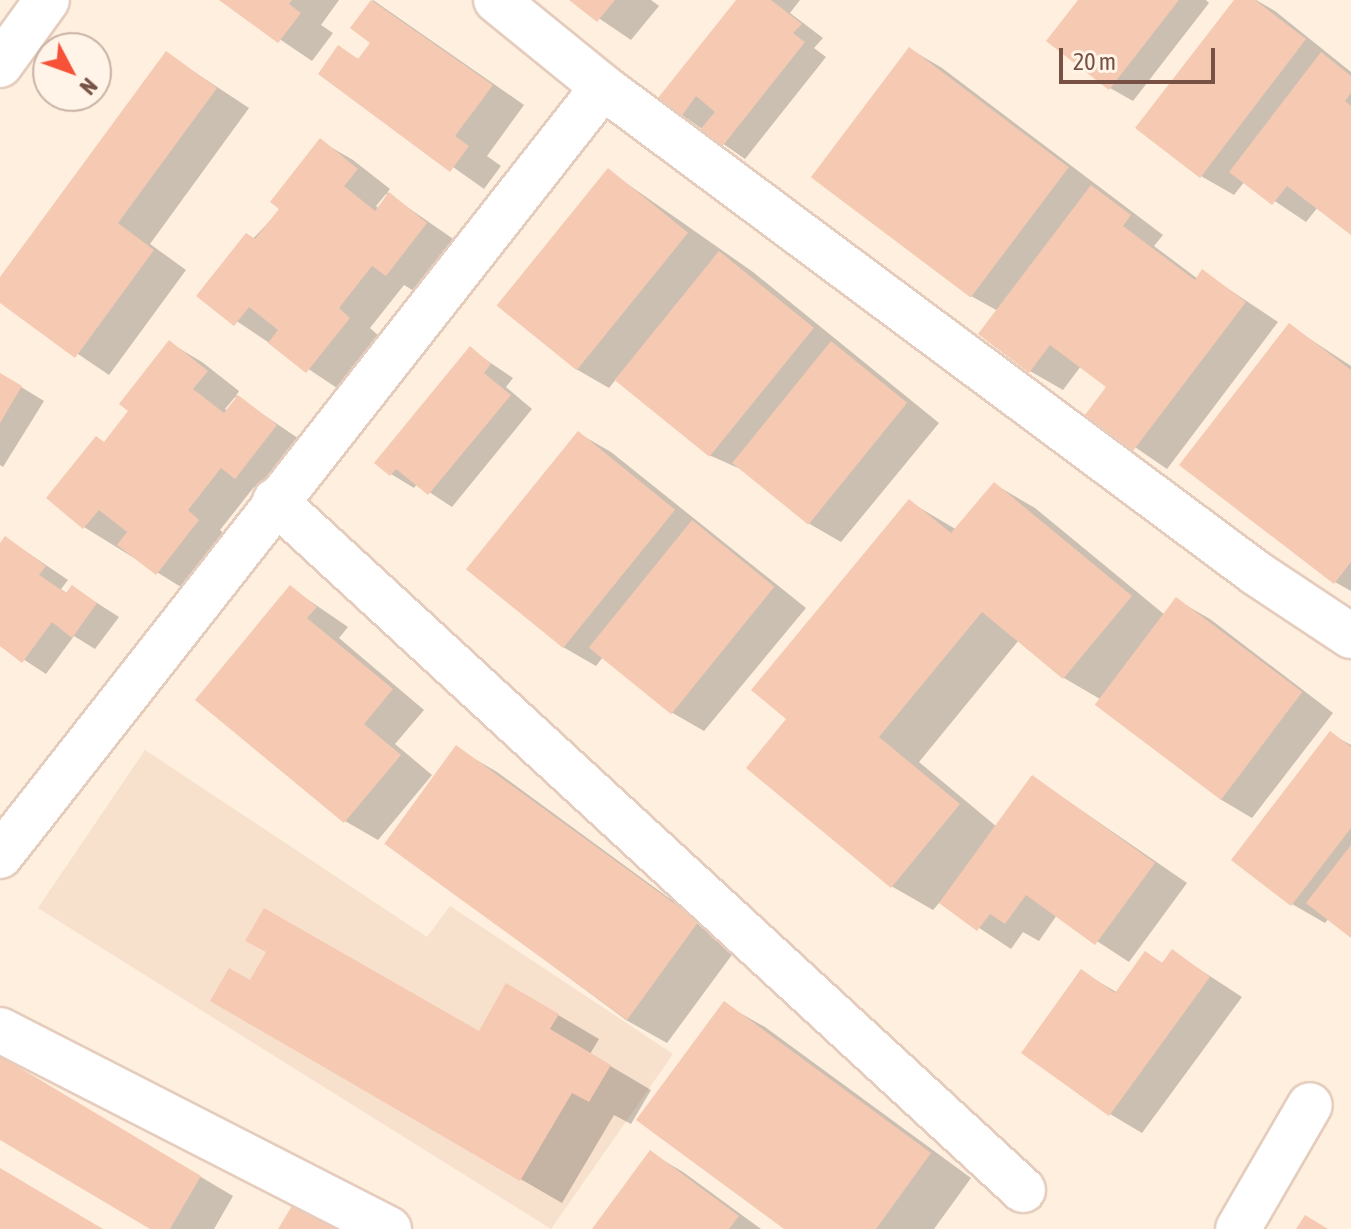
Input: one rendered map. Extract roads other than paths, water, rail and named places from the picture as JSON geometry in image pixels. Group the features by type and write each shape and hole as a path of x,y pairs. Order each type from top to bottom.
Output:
{"street":[{"path":"0,65 47,0"},
{"path":"496,0 603,87 1256,573 1351,636"},
{"path":"0,856 275,501 603,87"},
{"path":"275,501 1023,1190"},
{"path":"0,1030 389,1229"},
{"path":"1238,1229 1310,1105"}]}
